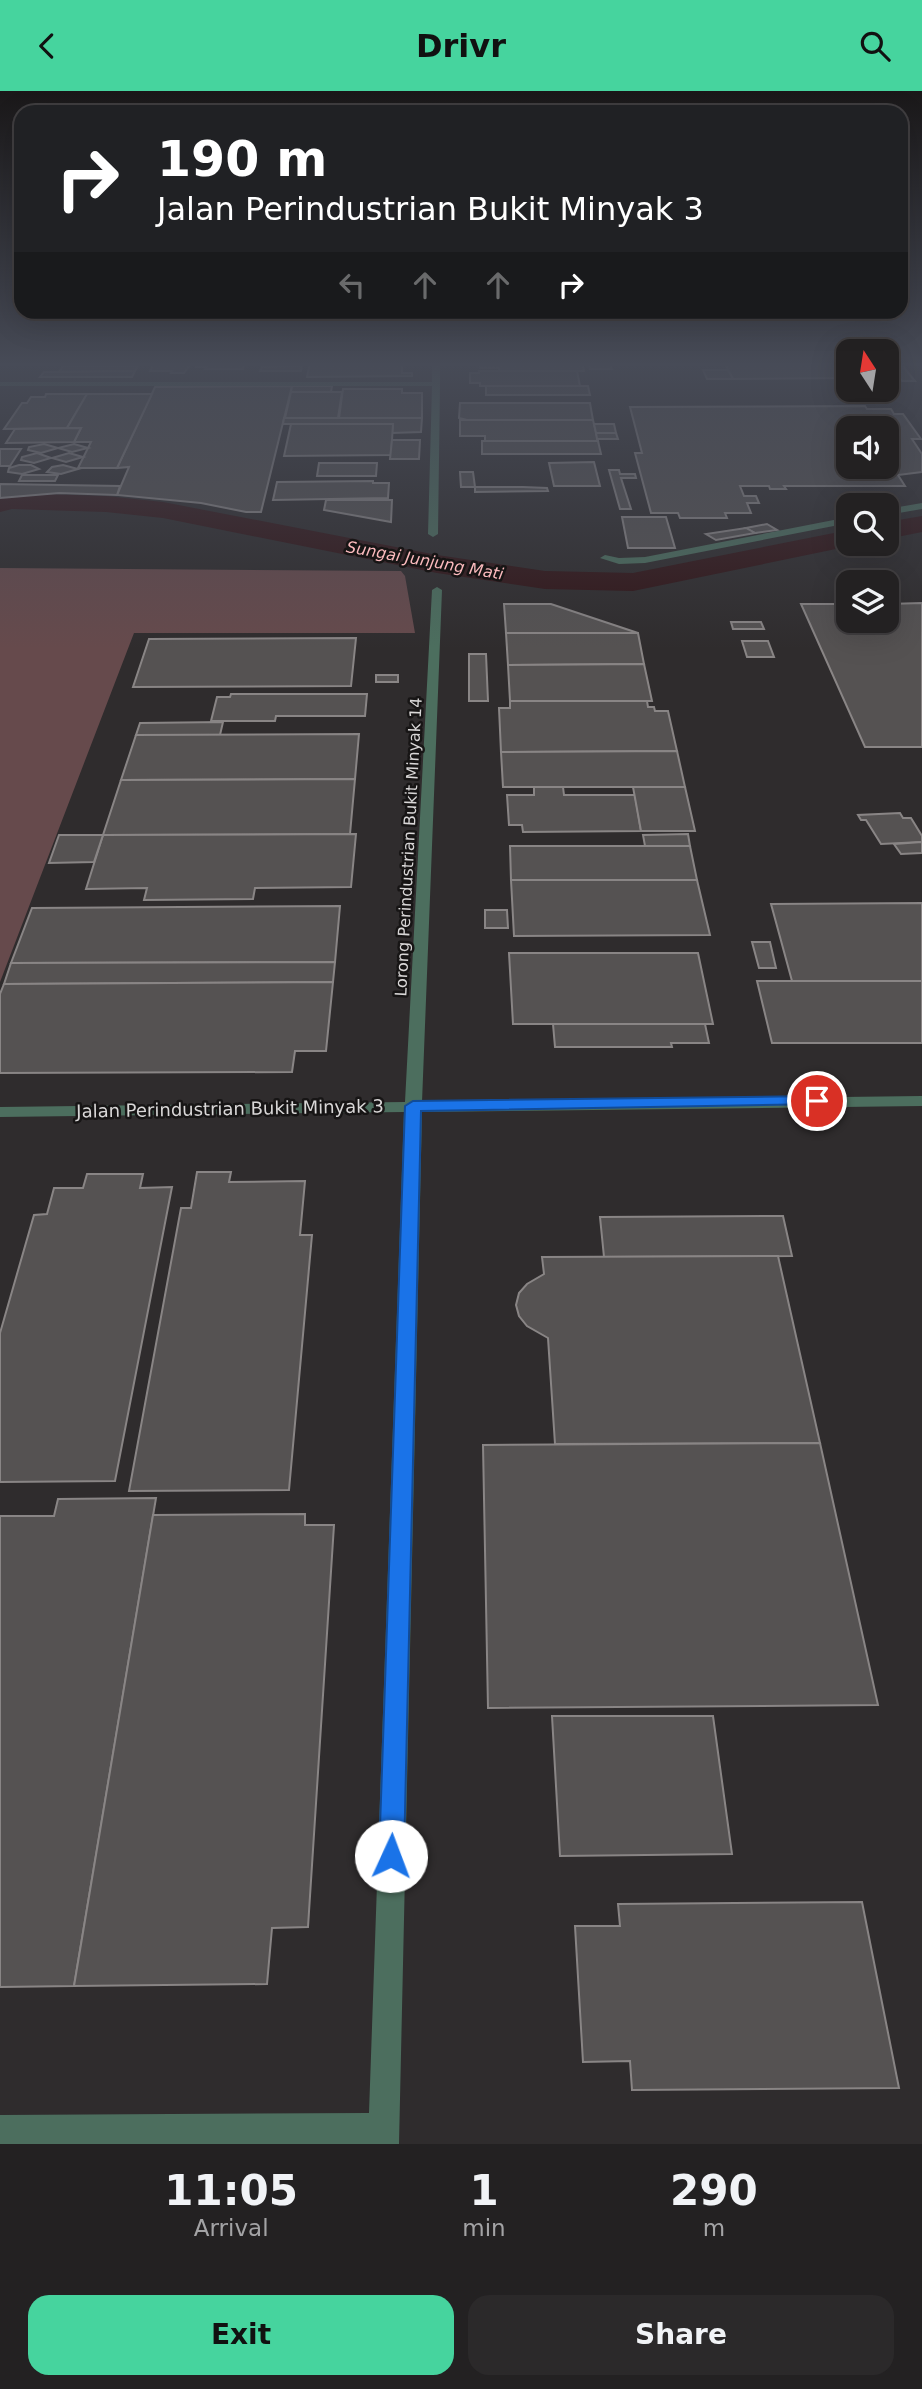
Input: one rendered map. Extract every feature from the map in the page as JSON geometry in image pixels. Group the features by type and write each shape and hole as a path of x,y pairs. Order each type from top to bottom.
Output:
{"street":[{"path":"433,534 435,458"},
{"path":"899,511 922,506"},
{"path":"605,558 619,561 645,560 836,523"},
{"name":"Lorong Perindustrian Bukit Minyak 14","path":"383,2136 413,1106 437,590"},
{"name":"Jalan Perindustrian Bukit Minyak 3","path":"0,1112 922,1101"},
{"path":"0,2130 383,2136"}],"shaded area":[{"path":"0,568 401,571 405,576 415,633 134,633 0,982"}],"building":[{"path":"0,458 15,458 10,466 0,466"},
{"path":"22,458 51,458 34,463 21,460"},
{"path":"53,458 80,458 66,462"},
{"path":"83,458 122,458 117,468 78,468"},
{"path":"122,458 274,458 261,512 117,495 129,467 117,468"},
{"path":"390,458 419,458 419,459"},
{"path":"636,458 836,458 836,479 899,479 899,477 905,486 784,486 786,489 770,489 769,486 740,486 744,496 756,496 759,503 747,503 751,513 725,513 727,518 680,518 678,513 651,513"},
{"path":"899,458 922,458 922,472 899,475"},
{"path":"594,462 600,486 554,486 549,463"},
{"path":"319,463 377,463 376,476 317,476"},
{"path":"31,465 39,469 22,474 8,472 9,468"},
{"path":"63,465 78,469 61,474 47,472 52,467"},
{"path":"609,470 619,470 620,474 635,474 636,478 621,478 631,509 620,509"},
{"path":"460,472 473,472 475,487 461,487"},
{"path":"22,475 58,475 55,481 19,481"},
{"path":"277,482 389,483 388,498 273,500"},
{"path":"0,484 120,486 117,495 59,493 0,498"},
{"path":"475,487 547,488 548,491 475,492"},
{"path":"326,500 392,500 391,522 324,510"},
{"path":"622,517 666,517 675,548 628,548"},
{"path":"767,524 777,530 755,533 746,528"},
{"path":"746,528 755,533 716,540 706,534"},
{"path":"922,603 922,747 865,747 801,604 836,604 836,633 899,633 899,604"},
{"path":"504,604 551,604 638,633 506,633"},
{"path":"731,622 761,622 764,629 733,629"},
{"path":"506,633 638,633 644,664 508,665"},
{"path":"356,638 351,686 133,687 149,639"},
{"path":"742,641 768,641 774,657 747,657"},
{"path":"469,654 486,654 488,701 469,701"},
{"path":"644,664 652,701 510,701 508,665"},
{"path":"376,675 398,675 398,682 376,682"},
{"path":"231,694 367,694 365,716 276,716 275,721 211,721 217,697 230,697"},
{"path":"510,701 647,701 648,707 654,707 655,711 668,711 677,751 501,752 499,708 510,708"},
{"path":"223,722 220,735 136,735 140,723"},
{"path":"359,734 355,779 121,780 136,735"},
{"path":"677,751 685,787 503,787 501,752"},
{"path":"355,779 350,834 103,835 121,780"},
{"path":"534,787 563,787 564,795 635,795 641,831 523,832 522,825 509,825 507,795 534,795"},
{"path":"633,787 685,787 695,831 641,831"},
{"path":"900,813 903,818 911,818 922,836 922,842 881,844 866,820 861,820 858,815"},
{"path":"356,834 351,887 255,888 253,899 144,900 147,888 86,889 103,835"},
{"path":"688,834 690,846 645,846 643,835"},
{"path":"59,835 103,835 94,862 49,863"},
{"path":"922,842 922,853 901,854 894,844"},
{"path":"510,846 690,846 697,880 511,880"},
{"path":"511,880 697,880 710,935 514,936"},
{"path":"922,903 922,981 792,981 771,904"},
{"path":"340,906 335,962 11,963 32,908"},
{"path":"485,910 507,910 508,928 485,928"},
{"path":"752,942 770,942 776,968 759,968"},
{"path":"509,953 698,953 713,1024 513,1024"},
{"path":"335,962 333,982 4,984 11,963"},
{"path":"757,981 922,981 922,1043 772,1043"},
{"path":"333,982 326,1051 295,1051 292,1072 0,1073 0,994 4,984"},
{"path":"553,1024 705,1024 709,1043 671,1043 672,1047 555,1047"},
{"path":"197,1172 231,1172 229,1182 305,1181 300,1235 312,1235 289,1490 129,1491 181,1208 191,1208"},
{"path":"87,1174 143,1174 140,1188 172,1187 115,1481 0,1482 0,1333 34,1215 47,1214 54,1188 83,1188"},
{"path":"783,1216 792,1256 604,1257 600,1217"},
{"path":"778,1256 820,1443 555,1444 548,1338 527,1326 519,1316 516,1305 519,1293 527,1284 544,1274 542,1257"},
{"path":"820,1443 878,1705 488,1708 483,1445"},
{"path":"156,1498 74,1986 0,1987 0,1516 54,1516 58,1499"},
{"path":"305,1514 305,1525 334,1525 308,1927 272,1928 267,1984 74,1986 153,1515"},
{"path":"552,1716 713,1716 732,1854 560,1856"},
{"path":"862,1902 899,2088 632,2090 630,2061 583,2062 575,1926 620,1926 618,1904"}],"waterway":[{"name":"Sungai Junjung Mati","path":"0,504 10,501 106,504 163,510 437,564 545,580 633,582 836,542"},
{"name":"Sungai Junjung Mati","path":"899,529 922,524"}],"route":[{"path":"391,1856 413,1106 817,1101"}]}
